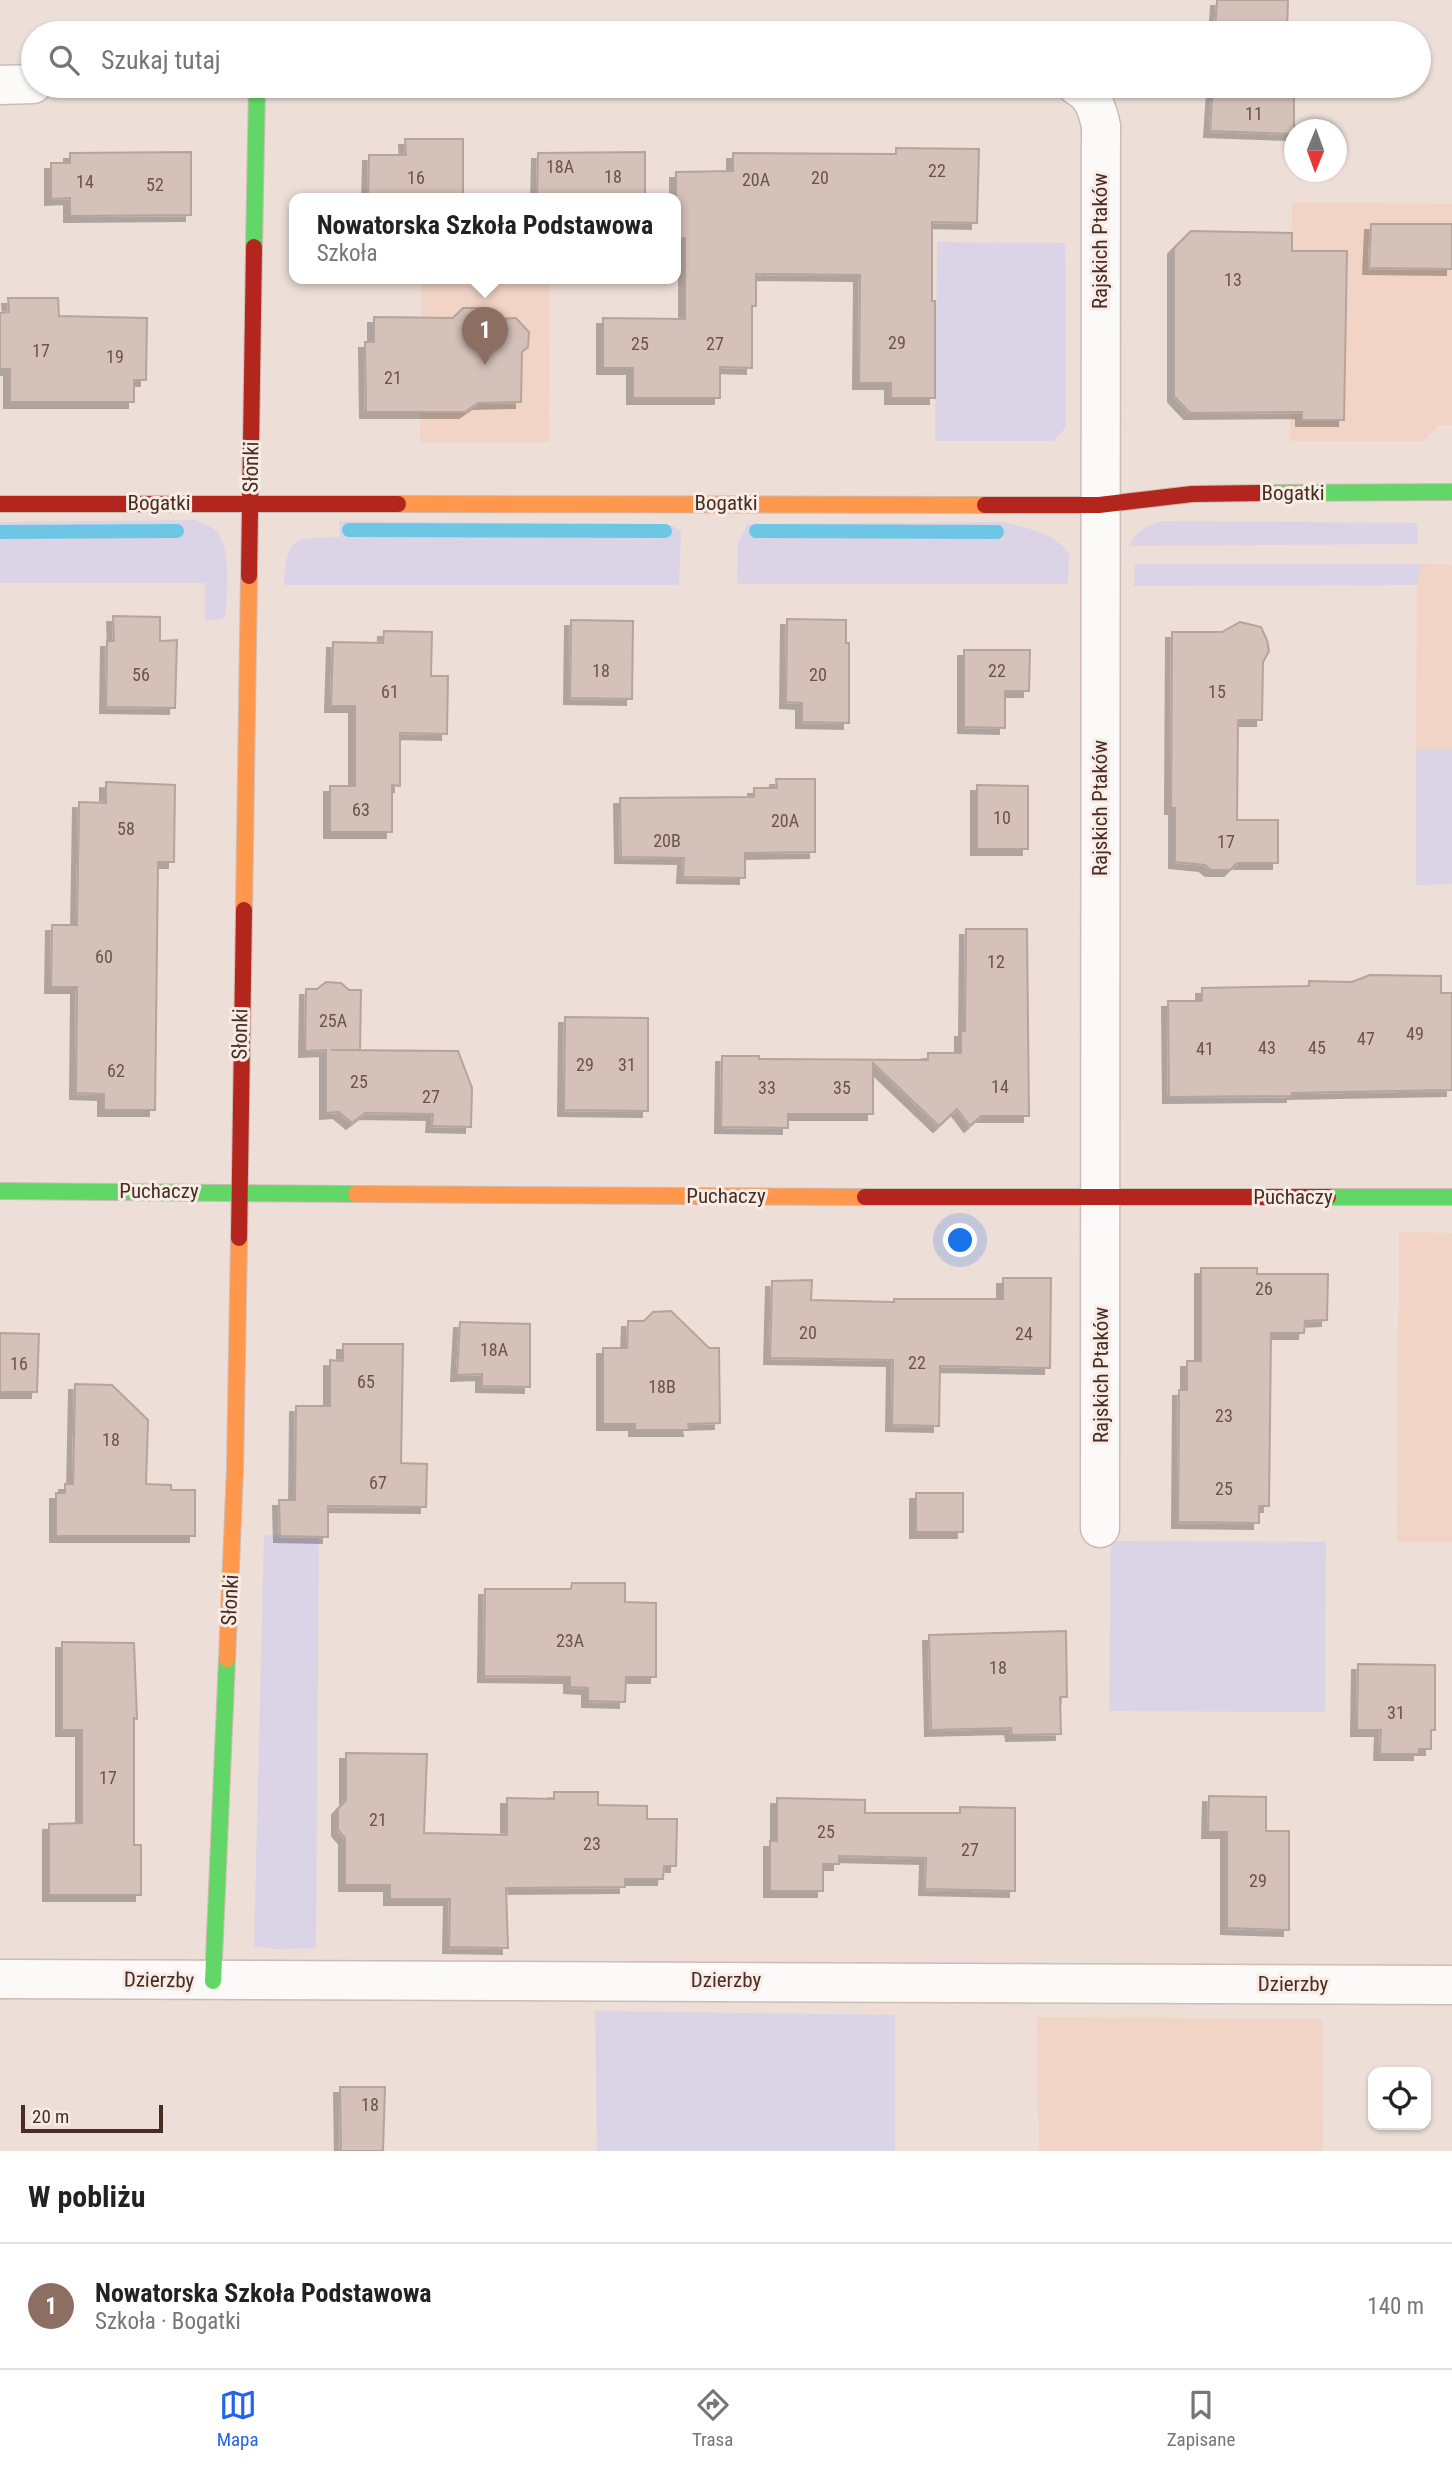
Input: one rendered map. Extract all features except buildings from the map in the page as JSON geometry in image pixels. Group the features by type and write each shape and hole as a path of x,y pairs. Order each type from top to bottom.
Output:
{"street":[{"path":"0,85 21,85"},
{"name":"Słonki","path":"212,1981 233,1531 257,98"},
{"name":"Rajskich Ptaków","path":"1090,98 1096,105 1101,125 1100,1528"},
{"name":"Bogatki","path":"0,504 1099,505 1192,494 1452,492"},
{"name":"Puchaczy","path":"0,1191 706,1197 1452,1198"},
{"name":"Dzierzby","path":"0,1979 1452,1985"}],"shaded area":[{"path":"1292,202 1452,204 1452,425 1439,425 1423,441 1290,441"},
{"path":"937,242 1065,243 1066,427 1054,441 935,441"},
{"path":"422,284 550,284 549,442 420,442"},
{"path":"195,520 215,530 224,547 227,570 226,615 221,619 205,620 205,583 0,583 0,522"},
{"path":"339,521 672,525 681,531 679,585 284,585 291,547 303,539 340,537"},
{"path":"1162,521 1417,523 1418,544 1129,546 1142,530"},
{"path":"1003,522 1047,535 1062,546 1069,553 1068,582 737,584 738,543 748,524"},
{"path":"1135,564 1421,564 1417,585 1134,586"},
{"path":"1421,564 1452,565 1452,749 1416,749 1417,585"},
{"path":"1416,749 1452,749 1452,884 1416,885"},
{"path":"1399,1232 1452,1233 1452,1542 1397,1542"},
{"path":"264,1535 319,1537 316,1948 275,1949 254,1946"},
{"path":"1111,1541 1326,1542 1325,1712 1109,1711"},
{"path":"595,2011 895,2015 895,2151 597,2151"},
{"path":"1037,2017 1322,2019 1323,2151 1039,2151"}],"waterway":[{"path":"349,530 665,531"},
{"path":"0,532 177,531"},
{"path":"756,531 997,532"}],"traffic: fast":[{"path":"254,247 257,98"},
{"path":"1261,493 1452,492"},
{"path":"0,1191 356,1194"},
{"path":"1328,1197 1452,1197"},
{"path":"213,1981 227,1659"}],"traffic: slow":[{"path":"398,504 985,505"},
{"path":"244,910 249,576"},
{"path":"356,1194 865,1197"},
{"path":"227,1659 235,1470 239,1238"}],"traffic: jam":[{"path":"249,576 254,247"},
{"path":"985,505 1099,505 1192,494 1261,493"},
{"path":"0,504 398,504"},
{"path":"239,1238 244,910"},
{"path":"865,1197 1328,1197"}],"place":[{"name":"Nowatorska Szkoła Podstawowa","path":"485,365"}]}
